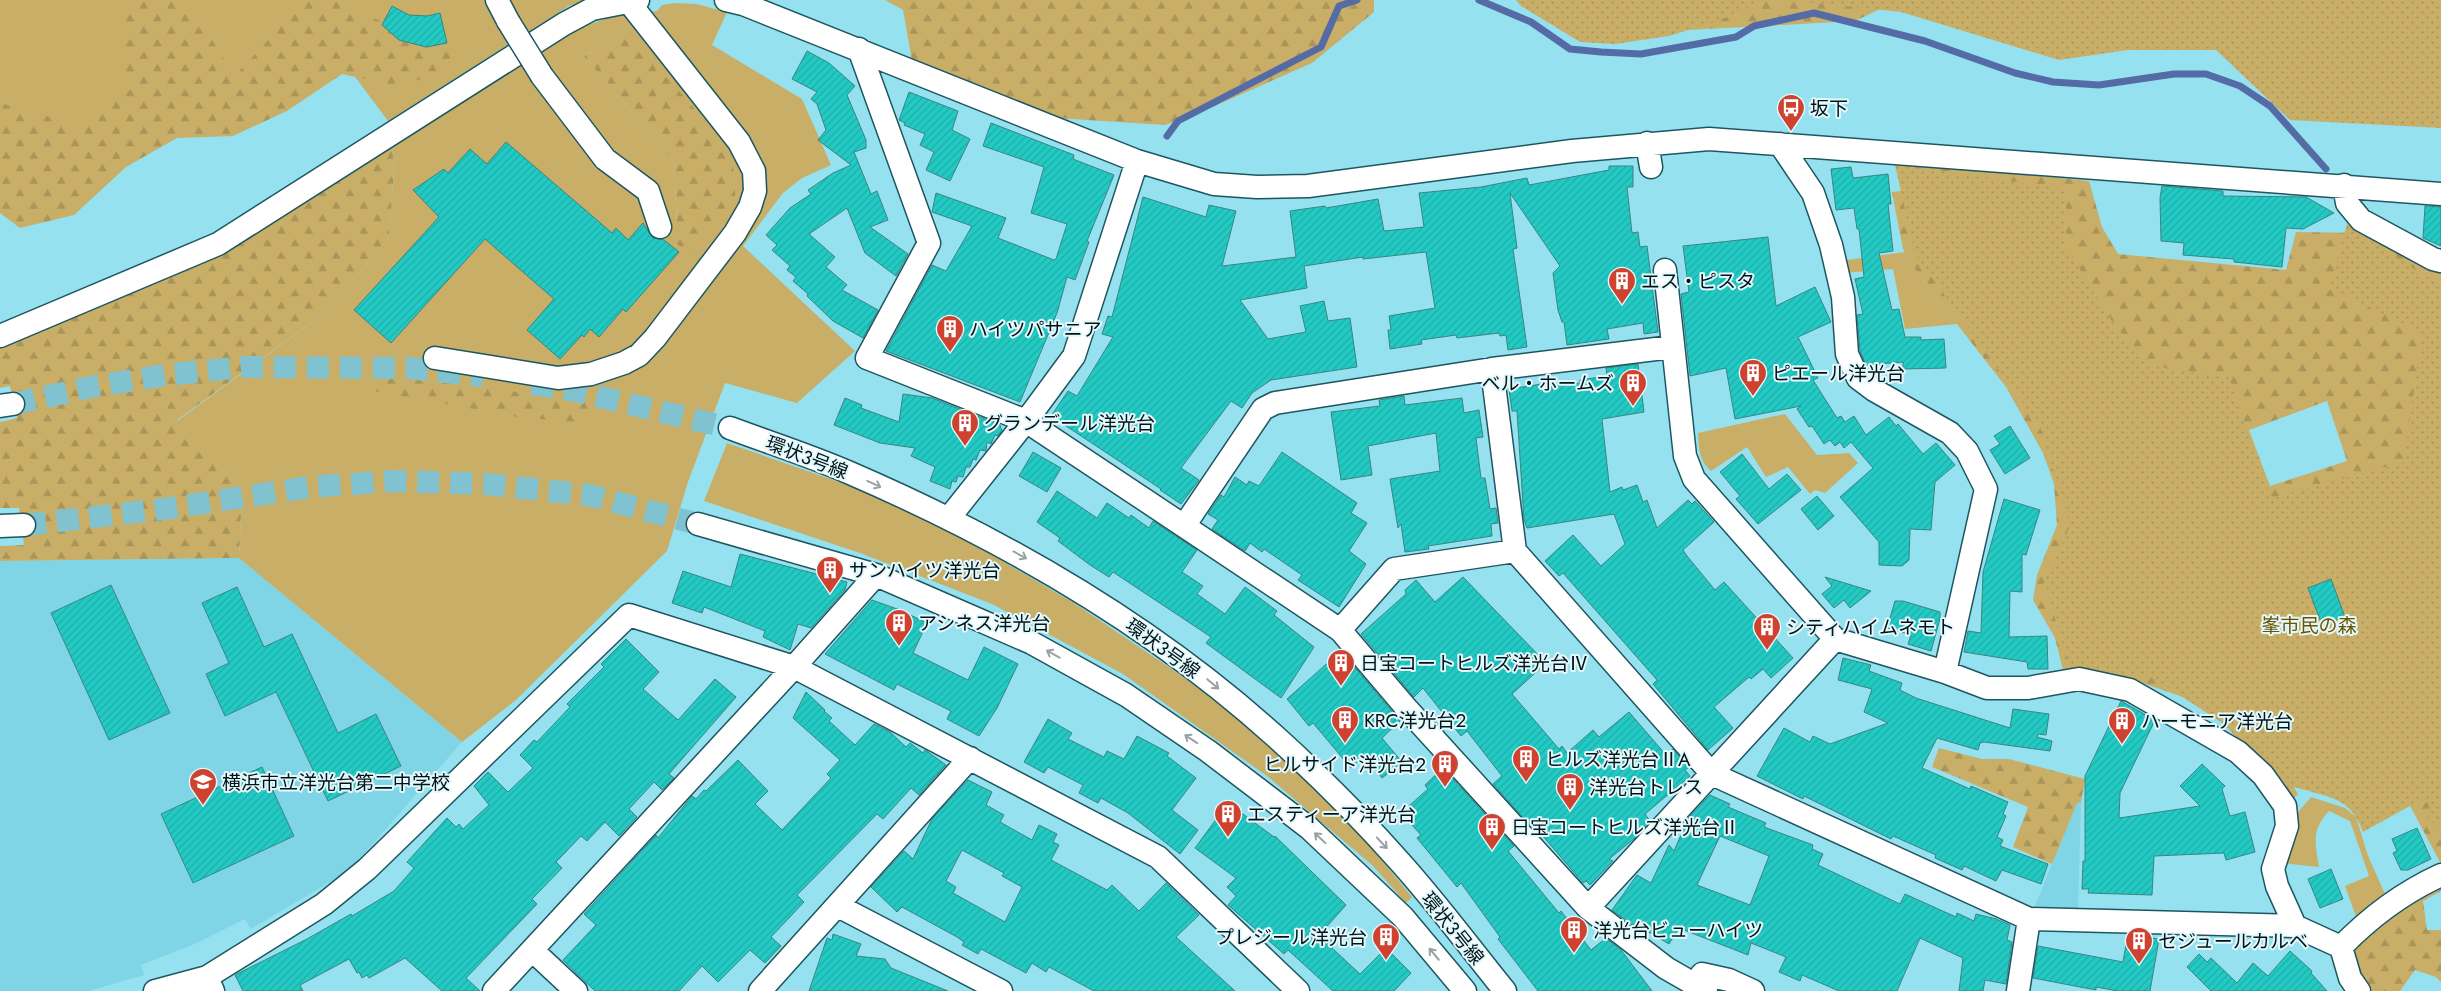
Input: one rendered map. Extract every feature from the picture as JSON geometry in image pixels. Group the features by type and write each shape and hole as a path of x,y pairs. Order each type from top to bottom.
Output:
{"street":[{"path":"497,0 542,76 605,160 648,191 660,228"},
{"path":"726,0 744,4 1137,161 1214,184 1257,187 1308,186 1572,150 1709,139 2344,185 2441,194"},
{"path":"0,336 218,244 564,24 592,9 633,1 739,142 754,170 755,191 750,207 734,233 655,338 639,355 624,363 591,374 558,378 435,358"},
{"path":"858,50 929,243 868,358 1026,421 1340,630 1408,710 1588,908 1666,968 1701,988 1702,974 1729,980 1753,991"},
{"path":"1647,143 1651,168"},
{"path":"1780,144 1813,193 1831,246 1843,297 1847,354 1858,378 1874,390 1950,432 1967,451 1986,489 1945,672"},
{"path":"949,518 1026,421 1074,356 1137,161"},
{"path":"2344,185 2347,203 2361,220 2433,259 2441,261"},
{"path":"1665,270 1685,456 1694,479 1835,639 1945,672 1986,688 2028,688 2080,679 2130,690 2238,752 2263,775 2285,806 2287,826 2273,869 2277,886 2295,926"},
{"path":"1184,526 1263,409 1275,403 1492,369 1672,347"},
{"path":"1492,369 1515,551 1712,774 2029,919 2295,926 2341,947 2350,978 2359,991"},
{"name":"環状3号線","path":"730,428 848,472 949,518 1021,555 1122,618 1203,676 1276,737 1343,802 1400,862 1505,991"},
{"name":"環状3号線","path":"698,524 876,575 1032,643 1126,695 1208,751 1309,828 1403,917 1465,991"},
{"path":"0,526 24,525"},
{"path":"1340,630 1394,569 1515,551"},
{"path":"494,991 794,667 876,575"},
{"path":"156,991 210,984 324,904 367,869 629,615 794,667 1158,857 1298,991"},
{"path":"1588,908 1835,639"},
{"path":"760,991 970,758"},
{"path":"2341,947 2357,931 2409,892 2441,875"},
{"path":"838,906 1001,991"},
{"path":"2018,991 2029,919"},
{"path":"532,950 576,991"}],"shaded area":[{"name":"横浜市立洋光台第二中学校","path":"239,558 462,742 350,870 251,929 245,919 197,943 141,965 144,975 89,991 0,991 0,561"},
{"path":"2077,802 2081,802 2078,911 2035,906"}],"green space":[{"path":"0,0 588,0 569,6 388,121 344,62 143,134 0,116"},
{"path":"127,0 186,0 235,76 305,0 330,0 350,6 400,31 462,58 404,87 342,74 287,111 233,136 177,138 126,167 74,215 20,228 0,213 0,103 79,125 126,77 124,25"},
{"path":"885,0 1374,0 1374,12 1312,63 1201,112 1165,125 1041,117 913,66 903,10"},
{"path":"1516,0 1764,0 1720,20 1669,36 1615,44 1580,42 1521,6"},
{"path":"1543,0 1899,0 1855,21 1577,36"},
{"path":"1787,0 2441,0 2441,128 2290,120 2216,50 2128,50 2059,60 1901,12"},
{"path":"675,3 696,4 727,12 712,45 802,99 831,165 802,178 783,193 743,246 855,351 797,403 725,383 688,482 667,551 516,700 462,742 239,558 242,492 177,421 326,312 389,238 394,170 392,146 580,28 616,15 657,11 662,5","holes":["626,30 736,206 677,224 674,162 584,56"]},
{"path":"626,30 732,152 736,206 690,256 670,237 677,224 674,162 584,56"},
{"path":"392,146 394,170 389,238 326,312 177,420 242,492 239,558 0,561 0,546 24,545 19,508 0,508 0,422 17,418 10,386 0,388 0,346"},
{"name":"峯市民の森","path":"1904,161 2089,181 2102,227 2118,254 2286,270 2296,232 2365,233 2441,267 2441,864 2407,800 2272,752 2298,794 2291,801 2274,772 2206,705 2131,679 2063,670 2055,638 2033,600 2037,575 2057,525 2054,484 2043,453 2006,387 1918,274 1903,249 1892,192 1908,190","holes":["2327,401 2347,461 2270,486 2249,430"]},
{"name":"峯市民の森","path":"1895,165 2066,189 2066,247 2117,329 2154,366 2229,377 2271,498 2404,462 2422,333 2330,288 2347,224 2426,277 2441,279 2441,830 2424,814 2431,806 2426,797 2363,832 2352,811 2337,800 2295,787 2290,796 2224,724 2153,678 2069,665 2044,582 2070,526 2041,429 1915,254"},
{"path":"1905,252 1918,274 1957,324 1905,329 1893,269 1843,273 1840,261"},
{"path":"387,372 590,403 583,423 518,417 367,390"},
{"path":"1785,414 1817,455 1849,453 1858,463 1825,493 1815,490 1810,494 1788,467 1766,477 1747,447 1711,471 1704,463 1699,449 1698,433"},
{"path":"727,443 874,494 982,549 1074,603 1182,676 1269,742 1343,813 1412,897 1406,903 1372,865 1267,776 1123,674 992,604 860,553 704,501"},
{"path":"1939,748 1982,759 2009,759 2085,779 2081,802 2077,803 2052,864 2013,847 2028,807 1932,767"},
{"path":"2311,797 2345,808 2356,817 2368,856 2386,896 2357,919 2345,886 2369,876 2350,821 2329,811 2323,818 2319,824 2316,837 2319,867 2281,863 2294,817"},
{"path":"2441,881 2441,891 2423,901 2427,930 2441,930 2441,982 2436,977 2415,970 2400,991 2367,991 2351,962 2352,944"}],"building":[{"path":"392,6 409,15 427,16 440,13 447,43 426,47 399,40 382,25"},
{"path":"807,51 829,63 855,86 847,95 866,140 866,148 854,152 871,194 877,191 888,220 870,227 908,254 896,276 865,253 847,208 809,234 835,257 826,267 847,285 842,290 878,310 863,338 833,321 807,296 808,294 793,281 796,277 787,270 790,266 772,250 777,245 766,235 790,208 811,194 808,190 833,173 851,165 818,140 826,130 817,104 811,99 817,92 792,79"},
{"path":"909,92 958,111 952,130 970,139 950,181 926,170 934,152 920,145 925,134 904,125 905,123 899,120"},
{"path":"991,123 1074,155 1073,159 1114,175 1087,241 1089,242 1075,280 1067,277 1057,313 1020,402 886,351 932,265 946,271 972,226 932,212 936,193 1006,218 998,238 1054,260 1056,259 1067,224 1031,213 1044,167 983,146"},
{"path":"506,142 612,233 616,228 628,240 643,223 652,237 664,240 679,252 626,312 623,309 599,337 590,329 560,359 527,330 554,299 485,239 391,343 354,310 439,217 413,190 444,169 448,173 470,149 487,164"},
{"path":"1609,166 1633,166 1633,187 1627,187 1632,233 1638,232 1640,247 1647,246 1658,332 1644,334 1643,323 1607,329 1609,339 1567,345 1564,322 1562,322 1558,310 1553,273 1560,266 1510,193 1517,248 1513,249 1527,347 1508,350 1506,335 1500,336 1499,333 1457,338 1456,335 1421,340 1422,344 1390,349 1388,330 1391,330 1389,316 1435,308 1426,252 1363,259 1363,257 1304,266 1307,288 1240,300 1268,339 1306,332 1300,306 1324,301 1328,321 1350,318 1357,367 1271,380 1252,393 1242,408 1231,401 1181,468 1199,480 1181,504 1051,416 1068,391 1077,396 1113,337 1102,334 1108,316 1112,317 1143,197 1206,217 1209,205 1236,211 1222,266 1296,257 1290,211 1325,206 1326,208 1378,199 1384,231 1424,227 1419,193 1481,187 1527,178 1529,185 1609,170"},
{"path":"1851,167 1853,178 1888,174 1891,204 1888,204 1893,251 1879,253 1892,310 1899,309 1905,337 1921,337 1921,340 1944,339 1946,368 1903,369 1903,362 1866,365 1860,351 1857,315 1863,314 1855,279 1864,277 1859,229 1857,229 1854,208 1836,210 1831,169"},
{"path":"2162,186 2223,191 2223,196 2306,197 2334,213 2303,229 2286,228 2282,267 2234,262 2234,259 2183,255 2184,243 2161,241 2160,198"},
{"path":"2425,206 2441,207 2441,246 2423,238"},
{"path":"1768,237 1776,306 1815,287 1831,322 1798,337 1818,378 1813,380 1837,418 1841,416 1845,422 1854,416 1866,435 1889,417 1896,426 1898,424 1923,454 1936,443 1955,465 1935,482 1931,530 1910,529 1909,560 1902,566 1879,565 1879,542 1840,497 1873,468 1851,442 1844,448 1840,442 1835,446 1830,440 1824,444 1797,409 1801,406 1735,419 1726,368 1690,376 1681,294 1689,292 1683,246"},
{"path":"1638,364 1644,412 1602,419 1610,492 1622,487 1623,490 1637,485 1643,502 1647,500 1657,528 1688,500 1692,504 1695,501 1714,522 1683,550 1715,590 1724,582 1793,658 1771,678 1763,669 1751,679 1749,677 1714,707 1733,728 1708,750 1653,684 1657,680 1563,573 1559,576 1545,561 1573,535 1601,566 1625,544 1614,514 1527,528 1524,520 1517,411 1512,411 1509,389 1542,384 1542,388 1580,383 1580,380 1607,376 1606,368"},
{"path":"903,394 932,398 1000,425 1002,431 998,436 995,435 991,444 987,442 986,451 980,450 976,460 973,459 970,467 966,467 963,477 958,476 956,482 952,481 950,489 930,481 935,467 911,456 915,448 880,443 834,425 845,398 862,405 861,408 899,422"},
{"path":"1404,396 1405,405 1462,398 1464,413 1479,410 1483,437 1476,438 1481,478 1485,478 1490,509 1496,508 1498,523 1491,524 1492,536 1428,546 1429,549 1405,552 1401,524 1398,528 1390,479 1440,471 1436,433 1368,446 1372,475 1341,480 1331,412 1380,406 1379,400"},
{"path":"2010,426 2030,458 2005,474 1990,450 2000,444 1994,436"},
{"path":"1033,452 1061,468 1047,492 1019,476"},
{"path":"1282,452 1357,503 1351,513 1367,523 1349,551 1366,564 1339,607 1298,580 1302,575 1264,549 1262,552 1250,543 1245,551 1212,529 1218,520 1208,514 1221,495 1224,497 1235,477 1247,485 1249,481 1259,486"},
{"path":"1742,454 1769,489 1787,474 1801,490 1758,524 1736,499 1740,496 1720,472"},
{"path":"1057,491 1097,518 1107,503 1129,518 1131,515 1149,528 1153,521 1197,550 1182,572 1203,586 1197,594 1225,614 1245,587 1277,611 1274,615 1314,647 1281,698 1206,643 1211,637 1113,572 1109,577 1090,565 1058,541 1060,538 1037,522"},
{"path":"1817,496 1834,516 1818,530 1801,509"},
{"path":"2004,499 2040,510 2026,555 2022,554 2022,592 2010,591 2009,637 2047,636 2048,669 2028,669 2027,662 1964,652 1968,631 1981,633 1983,572"},
{"path":"740,554 847,582 845,590 811,628 798,624 790,650 763,637 765,631 704,607 702,613 672,603 683,571 731,587"},
{"path":"1463,577 1546,663 1512,694 1559,749 1562,746 1567,753 1593,730 1599,737 1629,712 1666,755 1673,749 1689,767 1685,770 1690,776 1645,814 1650,821 1635,838 1609,859 1613,861 1590,885 1586,881 1583,883 1536,828 1534,830 1493,784 1502,776 1467,731 1461,736 1423,688 1414,697 1361,634 1406,594 1405,590 1416,580 1435,602"},
{"path":"1825,577 1871,591 1850,608 1844,600 1834,608 1822,594 1832,586"},
{"path":"2331,579 2345,617 2322,625 2308,588"},
{"path":"111,585 170,713 109,740 51,613"},
{"path":"237,587 264,647 292,634 338,733 376,714 401,766 328,801 276,692 225,716 206,674 229,663 202,603"},
{"path":"872,600 900,610 927,623 913,653 968,680 984,647 1018,664 997,708 979,736 947,719 951,711 897,684 894,690 825,654"},
{"path":"1895,601 1903,601 1940,612 1940,619 1931,651 1908,644 1911,635 1887,628"},
{"path":"626,639 659,672 643,689 678,720 715,679 736,697 669,774 674,778 662,790 654,782 629,809 637,817 619,836 605,822 587,841 581,836 556,862 562,868 532,899 537,904 466,978 480,991 442,991 405,958 369,978 367,975 362,978 349,959 300,985 303,991 243,991 235,975 307,939 351,914 352,916 394,891 414,868 407,862 447,818 456,827 459,824 463,829 489,805 474,786 488,772 508,792 533,768 520,755 534,740 537,742 570,707 567,704 604,667 601,664"},
{"path":"1341,651 1400,721 1382,738 1402,762 1382,778 1365,756 1351,768 1313,723 1309,726 1287,699"},
{"path":"1843,658 1871,665 1869,671 1902,683 1900,690 1916,698 2010,728 2013,709 2049,714 2046,735 2038,734 2037,737 2052,741 2050,751 1984,742 1980,743 1978,750 1937,738 1922,768 1970,789 1971,786 2008,802 2003,814 2006,816 1997,837 2003,840 2000,846 2048,864 2041,884 2002,870 1996,881 1964,866 1962,870 1935,858 1936,855 1893,836 1891,839 1804,796 1803,799 1757,776 1784,728 1810,742 1813,736 1830,744 1888,723 1864,712 1872,689 1838,680"},
{"path":"806,692 832,718 829,721 855,745 874,724 890,732 906,747 910,743 923,753 925,750 946,765 919,795 911,788 883,819 877,814 797,895 804,902 771,937 781,946 765,963 750,950 718,982 702,966 679,991 595,991 563,960 596,925 584,914 656,835 658,838 692,796 696,799 738,760 768,791 755,804 782,830 831,778 827,774 840,760 793,718"},
{"path":"2121,701 2155,720 2120,793 2119,818 2200,806 2180,786 2202,764 2225,786 2222,789 2230,816 2245,812 2255,852 2226,860 2224,853 2154,856 2152,895 2088,893 2089,889 2082,889 2083,861 2085,861 2085,776"},
{"path":"1048,719 1072,733 1068,739 1104,757 1107,751 1124,759 1137,736 1169,753 1167,756 1196,778 1172,810 1198,830 1180,854 1128,813 1101,798 1098,803 1079,793 1083,785 1048,767 1044,773 1024,762"},
{"path":"262,767 294,836 193,883 161,814"},
{"path":"1443,768 1514,846 1508,851 1559,913 1561,911 1591,950 1606,938 1621,950 1652,991 1538,991 1498,939 1500,937 1461,883 1457,887 1417,838 1421,835 1401,813 1428,789 1425,785"},
{"path":"968,780 992,792 986,805 1004,815 1000,822 1032,840 1039,825 1057,834 1053,842 1059,845 1051,860 1107,890 1112,885 1139,911 1166,883 1199,915 1176,937 1235,991 1094,991 1049,967 1046,972 1032,963 1026,973 981,949 978,954 962,945 964,942 957,937 902,907 897,912 871,887 904,851 913,859 932,819","holes":["962,850 1004,873 1002,876 1022,887 1005,922 953,893 956,887 946,881"]},
{"path":"1710,795 1730,804 1728,807 1766,823 1764,827 1813,845 1812,849 1823,854 1818,865 1900,904 1905,894 1956,917 1957,913 1974,921 1976,914 2010,925 2007,940 2012,942 2006,984 1985,980 1983,991 1959,991 1963,958 1920,938 1897,991 1839,991 1802,975 1800,981 1779,972 1786,957 1751,943 1748,955 1679,928 1669,944 1637,925 1635,927 1612,910 1637,875 1651,883 1669,845 1674,851 1689,817","holes":["1720,836 1769,856 1750,905 1697,885"]},
{"path":"1228,803 1275,836 1346,905 1322,932 1335,944 1332,948 1360,974 1386,948 1411,973 1394,991 1333,991 1288,950 1284,954 1228,905 1236,896 1227,887 1236,878 1195,848"},
{"path":"2417,828 2431,859 2408,870 2401,870 2393,853 2397,851 2392,839"},
{"path":"2331,869 2343,899 2320,908 2308,879"},
{"path":"833,934 861,944 856,956 885,959 891,968 948,991 809,991 827,938 832,940"},
{"path":"2131,935 2159,939 2150,991 2118,991 2096,987 2096,990 2033,978 2038,946 2123,962 2127,939 2130,939"},
{"path":"2290,951 2312,971 2311,973 2327,991 2211,991 2187,967 2199,954 2207,962 2211,958 2237,983 2253,963 2268,976"}],"waterway":[{"path":"1167,136 1178,121 1321,47 1339,6 1357,0"},
{"path":"1479,0 1531,22 1570,49 1641,54 1736,37 1754,26 1814,13 1925,41 2015,73 2053,82 2099,85 2174,74 2206,74 2240,86 2270,106 2326,169"}],"tunnel":[{"path":"13,404 90,387 165,375 243,367 409,368 483,376"},
{"path":"532,384 571,390 730,428"},
{"path":"24,525 171,508 309,487 393,481 486,484 589,495 698,524"}],"place":[{"name":"坂下","path":"1791,132"},
{"name":"エス・ピスタ","path":"1622,305"},
{"name":"ハイツパサニア","path":"950,353"},
{"name":"ピエール洋光台","path":"1753,397"},
{"name":"ベル・ホームズ","path":"1633,407"},
{"name":"グランデール洋光台","path":"965,447"},
{"name":"サンハイツ洋光台","path":"830,594"},
{"name":"アシネス洋光台","path":"899,647"},
{"name":"シティハイムネモト","path":"1767,651"},
{"name":"日宝コートヒルズ洋光台Ⅳ","path":"1341,687"},
{"name":"KRC洋光台2","path":"1345,744"},
{"name":"ハーモニア洋光台","path":"2122,745"},
{"name":"ヒルズ洋光台ⅡA","path":"1526,783"},
{"name":"ヒルサイド洋光台2","path":"1445,788"},
{"name":"横浜市立洋光台第二中学校","path":"203,806"},
{"name":"洋光台トレス","path":"1570,811"},
{"name":"エスティーア洋光台","path":"1228,838"},
{"name":"日宝コートヒルズ洋光台Ⅱ","path":"1492,851"},
{"name":"洋光台ビューハイツ","path":"1574,954"},
{"name":"プレジール洋光台","path":"1386,961"},
{"name":"セジュールカルベ","path":"2139,965"}]}
